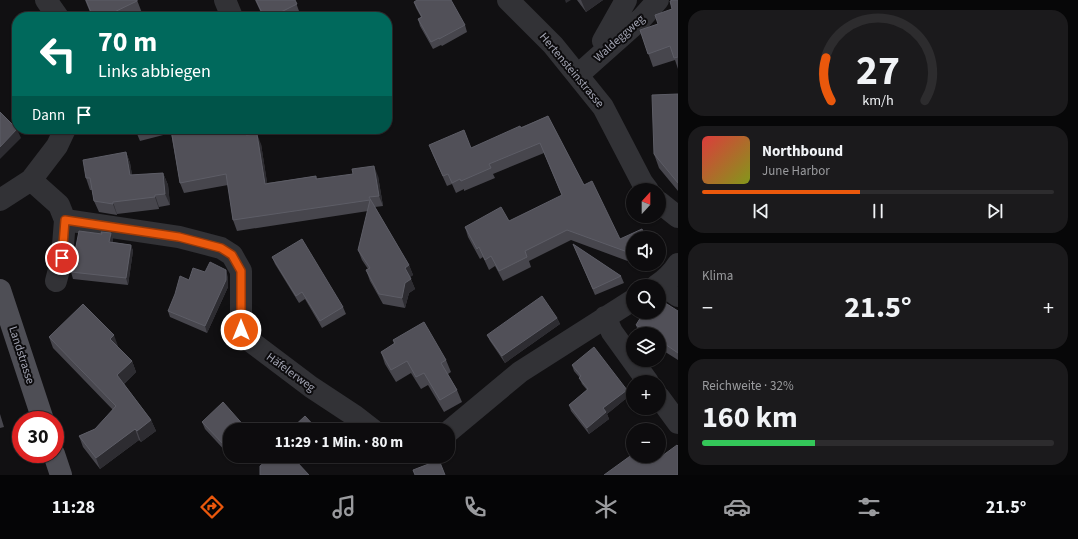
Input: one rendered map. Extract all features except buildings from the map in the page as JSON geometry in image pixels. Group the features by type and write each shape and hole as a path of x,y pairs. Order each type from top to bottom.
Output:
{"main road":[{"name":"Landstrasse","path":"0,290 40,411"},
{"path":"57,463 61,475"}],"street":[{"path":"46,0 54,12"},
{"path":"225,0 230,12"},
{"name":"Hertensteinstrasse","path":"508,0 553,45 603,107 643,183"},
{"path":"608,48 603,41 626,0"},
{"name":"Waldeggweg","path":"578,75 642,18 658,0"},
{"path":"0,200 31,180 57,146 63,134"},
{"path":"31,180 59,205 65,220 62,258 56,281"},
{"path":"666,208 678,218"},
{"name":"Häfelerweg","path":"65,220 179,237 221,248 232,255 241,271 241,330 246,338 311,388 364,423"},
{"path":"666,288 678,264"},
{"path":"455,426 520,372 626,304"},
{"path":"605,317 612,332 643,375"},
{"path":"666,407 678,423"}],"route":[{"path":"62,258 65,220 179,237 221,248 232,255 241,271 241,330"}]}
